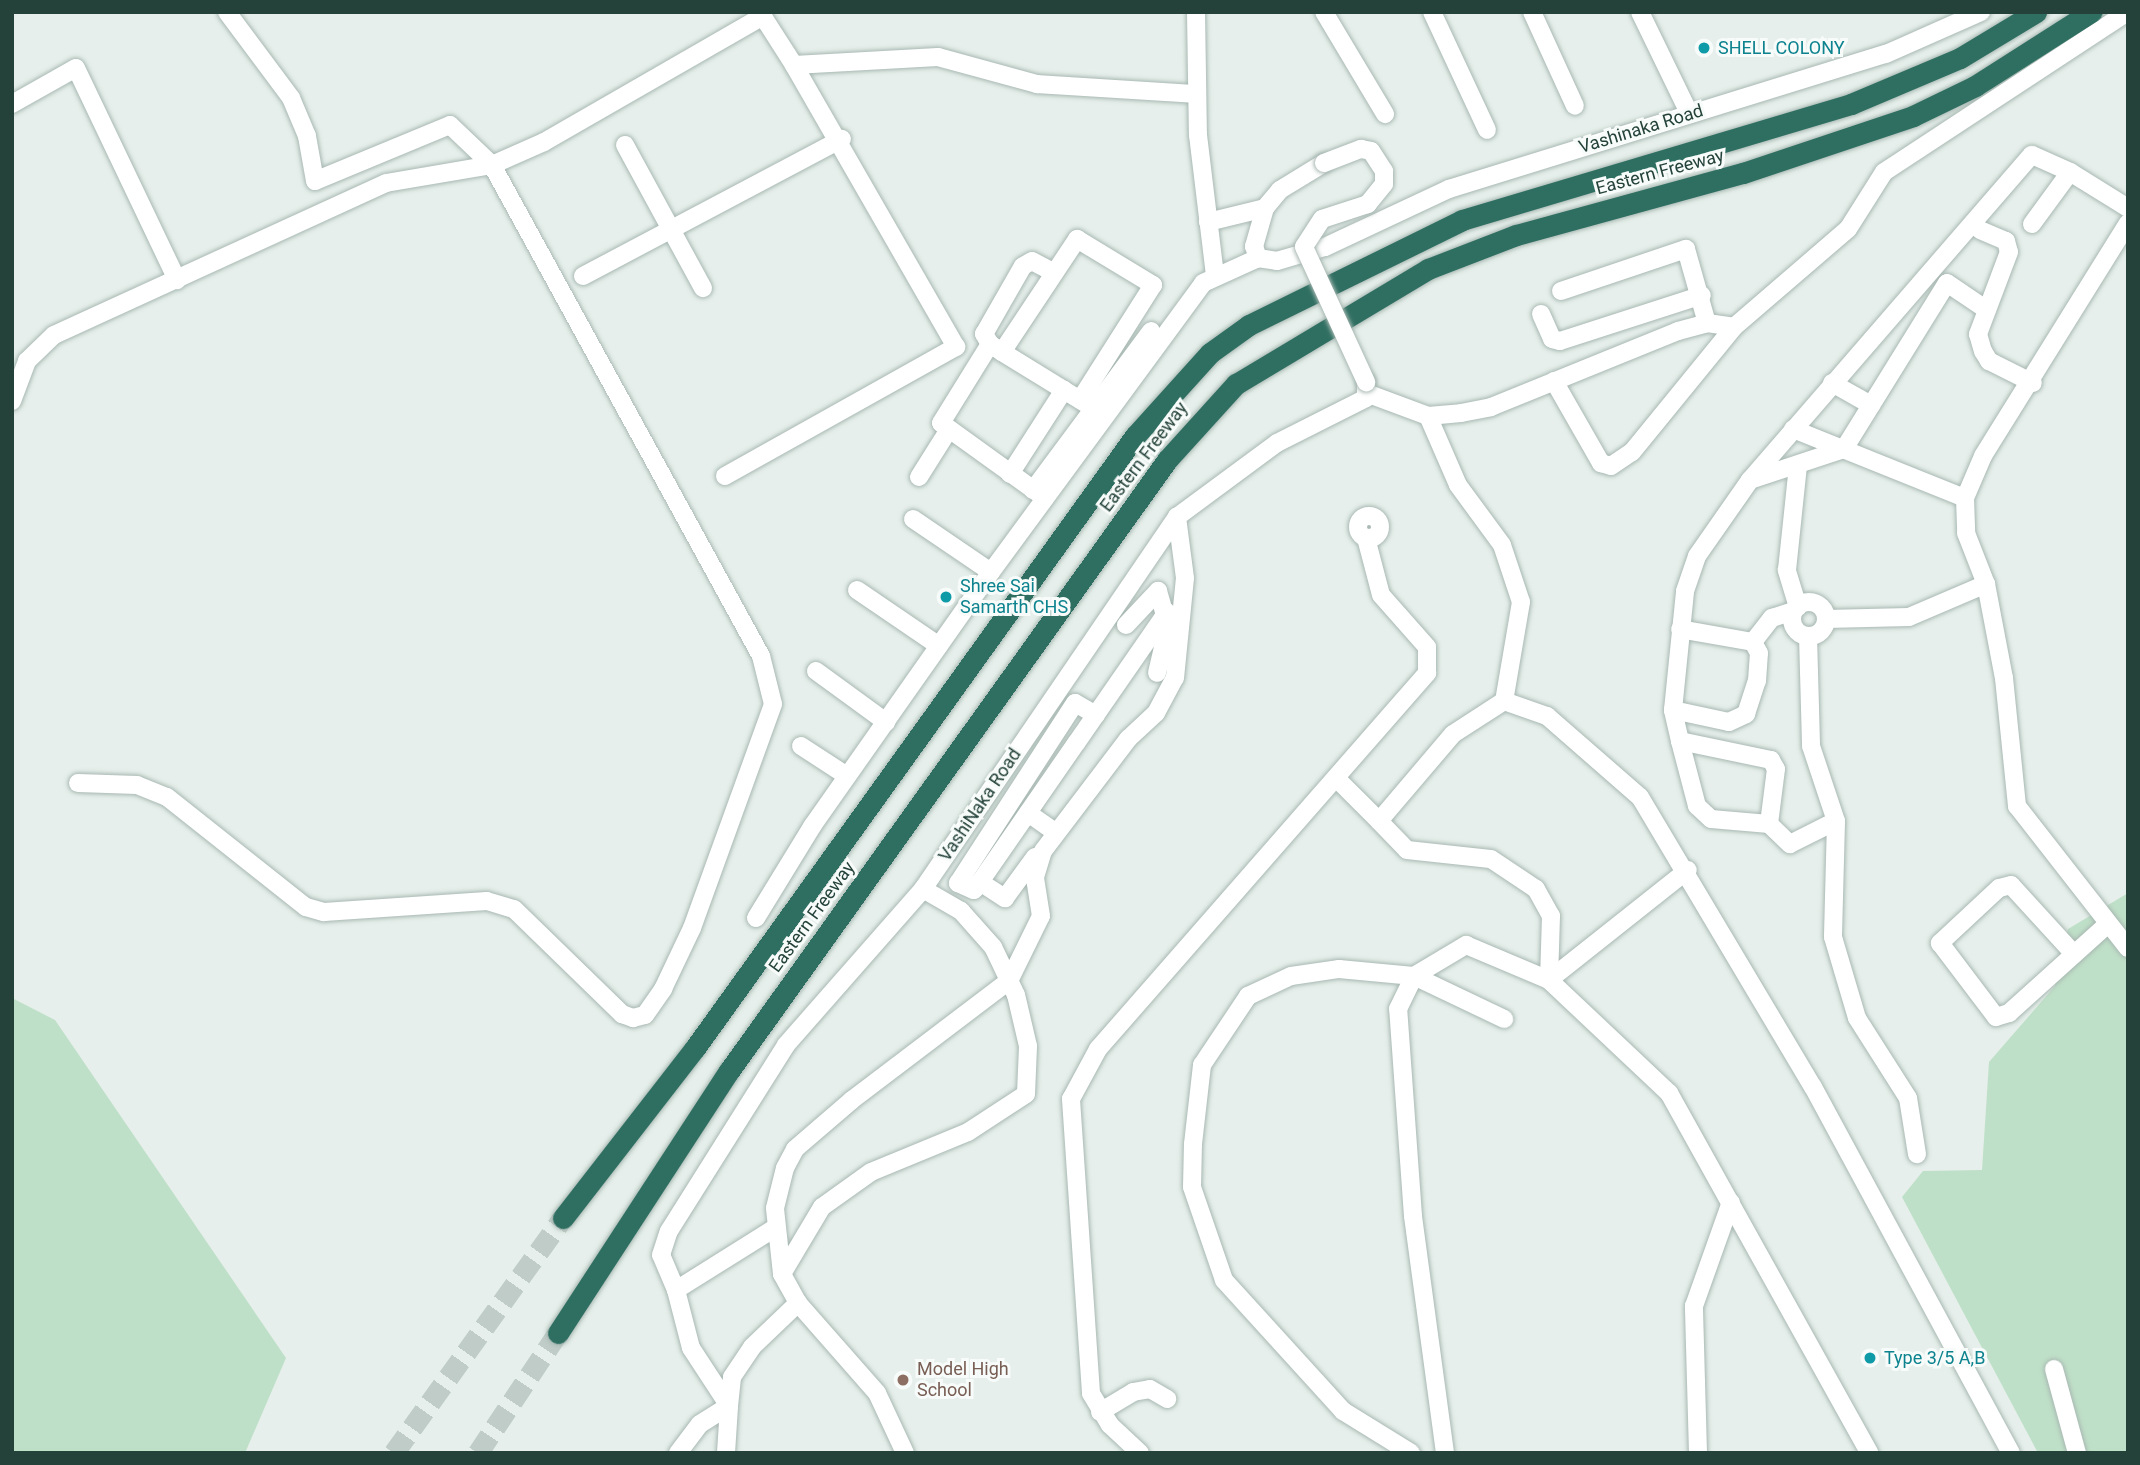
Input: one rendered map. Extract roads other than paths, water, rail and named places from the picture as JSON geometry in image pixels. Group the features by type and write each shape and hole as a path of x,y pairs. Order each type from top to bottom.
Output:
{"highway":[{"name":"Eastern Freeway","path":"563,1218 704,1037 1135,436 1210,353 1249,325 1462,220 1851,104 1960,58 2036,12"},
{"name":"Eastern Freeway","path":"558,1333 729,1070 1167,460 1236,384 1427,270 1516,235 1743,173 1913,116 1986,80 2091,12"}],"street":[{"path":"78,783 137,785 167,797 306,906 340,913 488,901 514,909 622,1014 645,1015 663,989 767,729 772,682 492,165 450,125 315,181 307,136 291,98 228,12"},
{"path":"1039,494 1215,275 1197,94 1196,12"},
{"path":"1324,12 1385,114"},
{"path":"1432,12 1487,130"},
{"path":"1532,12 1575,106"},
{"path":"1640,12 1689,113"},
{"name":"Vashinaka Road","path":"1215,275 1258,258 1277,261 1325,247 1449,189 1886,54 1981,12"},
{"path":"1554,381 1601,463 1611,466 1632,452 1734,327 1848,229 1884,172 2128,12"},
{"path":"12,401 27,360 54,335 386,183 492,165 544,142 762,14 842,139 956,347 725,476"},
{"path":"794,65 938,57 1037,84 1197,94"},
{"path":"12,104 76,68 177,280"},
{"path":"583,276 842,139"},
{"path":"625,145 703,288"},
{"path":"1208,222 1265,208 1324,163 1361,149 1371,151 1384,171 1384,184 1368,204 1322,219 1304,247 1368,388 1428,416 1491,407 1707,323 1734,327"},
{"path":"1836,821 1790,844 1769,824 1702,815 1674,710 1680,629 1697,556 1749,480 1929,270 2032,155 2070,172 2128,208"},
{"path":"2032,224 2070,172"},
{"path":"1258,258 1254,246 1265,208"},
{"path":"2074,954 2011,885 1999,888 1940,943 1996,1017 2009,1013 2074,954 2120,933 2017,806 2004,678 1986,584 1966,533 1965,498 1983,456 2032,383 2128,223"},
{"path":"1980,230 2006,241 2010,252 1978,334 1989,361 2032,383"},
{"path":"756,918 842,773 939,646 991,572 1039,494 1153,285 1081,239 1073,240 1053,272 943,418 948,431 1039,494"},
{"path":"1561,291 1683,249 1702,295 1707,323"},
{"path":"1053,272 1032,261 1023,266 984,334 996,348 1087,404"},
{"path":"1929,270 1987,310"},
{"path":"1749,480 1844,449 1947,283"},
{"path":"1541,314 1552,339 1560,341 1702,295"},
{"path":"1087,404 1151,331"},
{"path":"1832,383 1871,405"},
{"name":"VashiNaka Road","path":"729,1406 694,1355 676,1290 661,1255 669,1231 786,1045 923,889 1177,517 1277,443 1368,388"},
{"path":"1010,474 1064,390"},
{"path":"1378,821 1453,734 1504,701 1521,602 1502,545 1458,485 1428,416"},
{"path":"1793,429 1965,498"},
{"path":"919,477 948,431"},
{"path":"1798,465 1787,569 1796,609 1794,627 1808,636 1818,634 1826,619"},
{"path":"905,1453 877,1394 798,1303 782,1274 775,1228 775,1208 795,1149 1009,981 1041,916 1035,877 1043,851 1128,739 1156,713 1175,678 1185,578 1177,517"},
{"path":"914,519 991,572"},
{"path":"1140,1453 1100,1412 1091,1393 1069,1130 1080,1076 1402,706 1430,662 1421,637 1381,594 1366,538"},
{"path":"1826,619 1909,617 1986,584"},
{"path":"857,590 939,646"},
{"path":"1119,602 1130,618 1158,591 1167,612 1157,673"},
{"path":"1753,642 1772,618 1814,602 1826,619"},
{"path":"953,906 974,886 1028,813 1167,612"},
{"path":"1680,629 1753,642"},
{"path":"1808,636 1811,746 1836,821 1829,920 1846,990 1908,1098 1917,1154"},
{"path":"1674,710 1729,722 1746,714 1757,681 1759,653 1753,642"},
{"path":"816,671 882,719"},
{"path":"1055,695 1072,708"},
{"path":"1504,701 1547,716 1599,757 1640,797 1688,870 1941,1314 2011,1453"},
{"path":"1067,813 1007,896 958,878 1072,708 1078,703 1096,715"},
{"path":"1681,741 1771,760 1776,780 1769,824"},
{"path":"801,746 842,773"},
{"path":"1337,779 1407,850 1491,859 1536,889 1551,916 1549,980"},
{"path":"976,811 995,822"},
{"path":"1028,813 1054,831"},
{"path":"1549,980 1688,870"},
{"path":"782,1274 822,1208 871,1172 968,1132 1023,1100 1030,1084 1028,1046 1009,981 993,947 953,906 923,889"},
{"path":"1445,1453 1433,1401 1397,1056 1398,1009 1414,976 1466,945 1549,980 1669,1093 1869,1453"},
{"path":"1411,1453 1343,1411 1224,1280 1192,1187 1202,1065 1248,996 1292,976 1339,969 1414,976 1504,1019"},
{"path":"1698,1453 1694,1306 1731,1202"},
{"path":"676,1290 775,1228"},
{"path":"726,1453 732,1377 752,1347 798,1303"},
{"path":"2054,1369 2077,1453"},
{"path":"1100,1412 1133,1392 1150,1389 1167,1399"},
{"path":"678,1453 700,1424 729,1406"}],"tunnel":[{"path":"394,1453 563,1218"},
{"path":"478,1453 558,1333"}],"place":[{"name":"SHELL COLONY","path":"1704,48"},
{"name":"Shree Sai Samarth CHS","path":"946,597"},
{"name":"Type 3/5 A,B","path":"1870,1358"},
{"name":"Model High School","path":"903,1380"}]}
